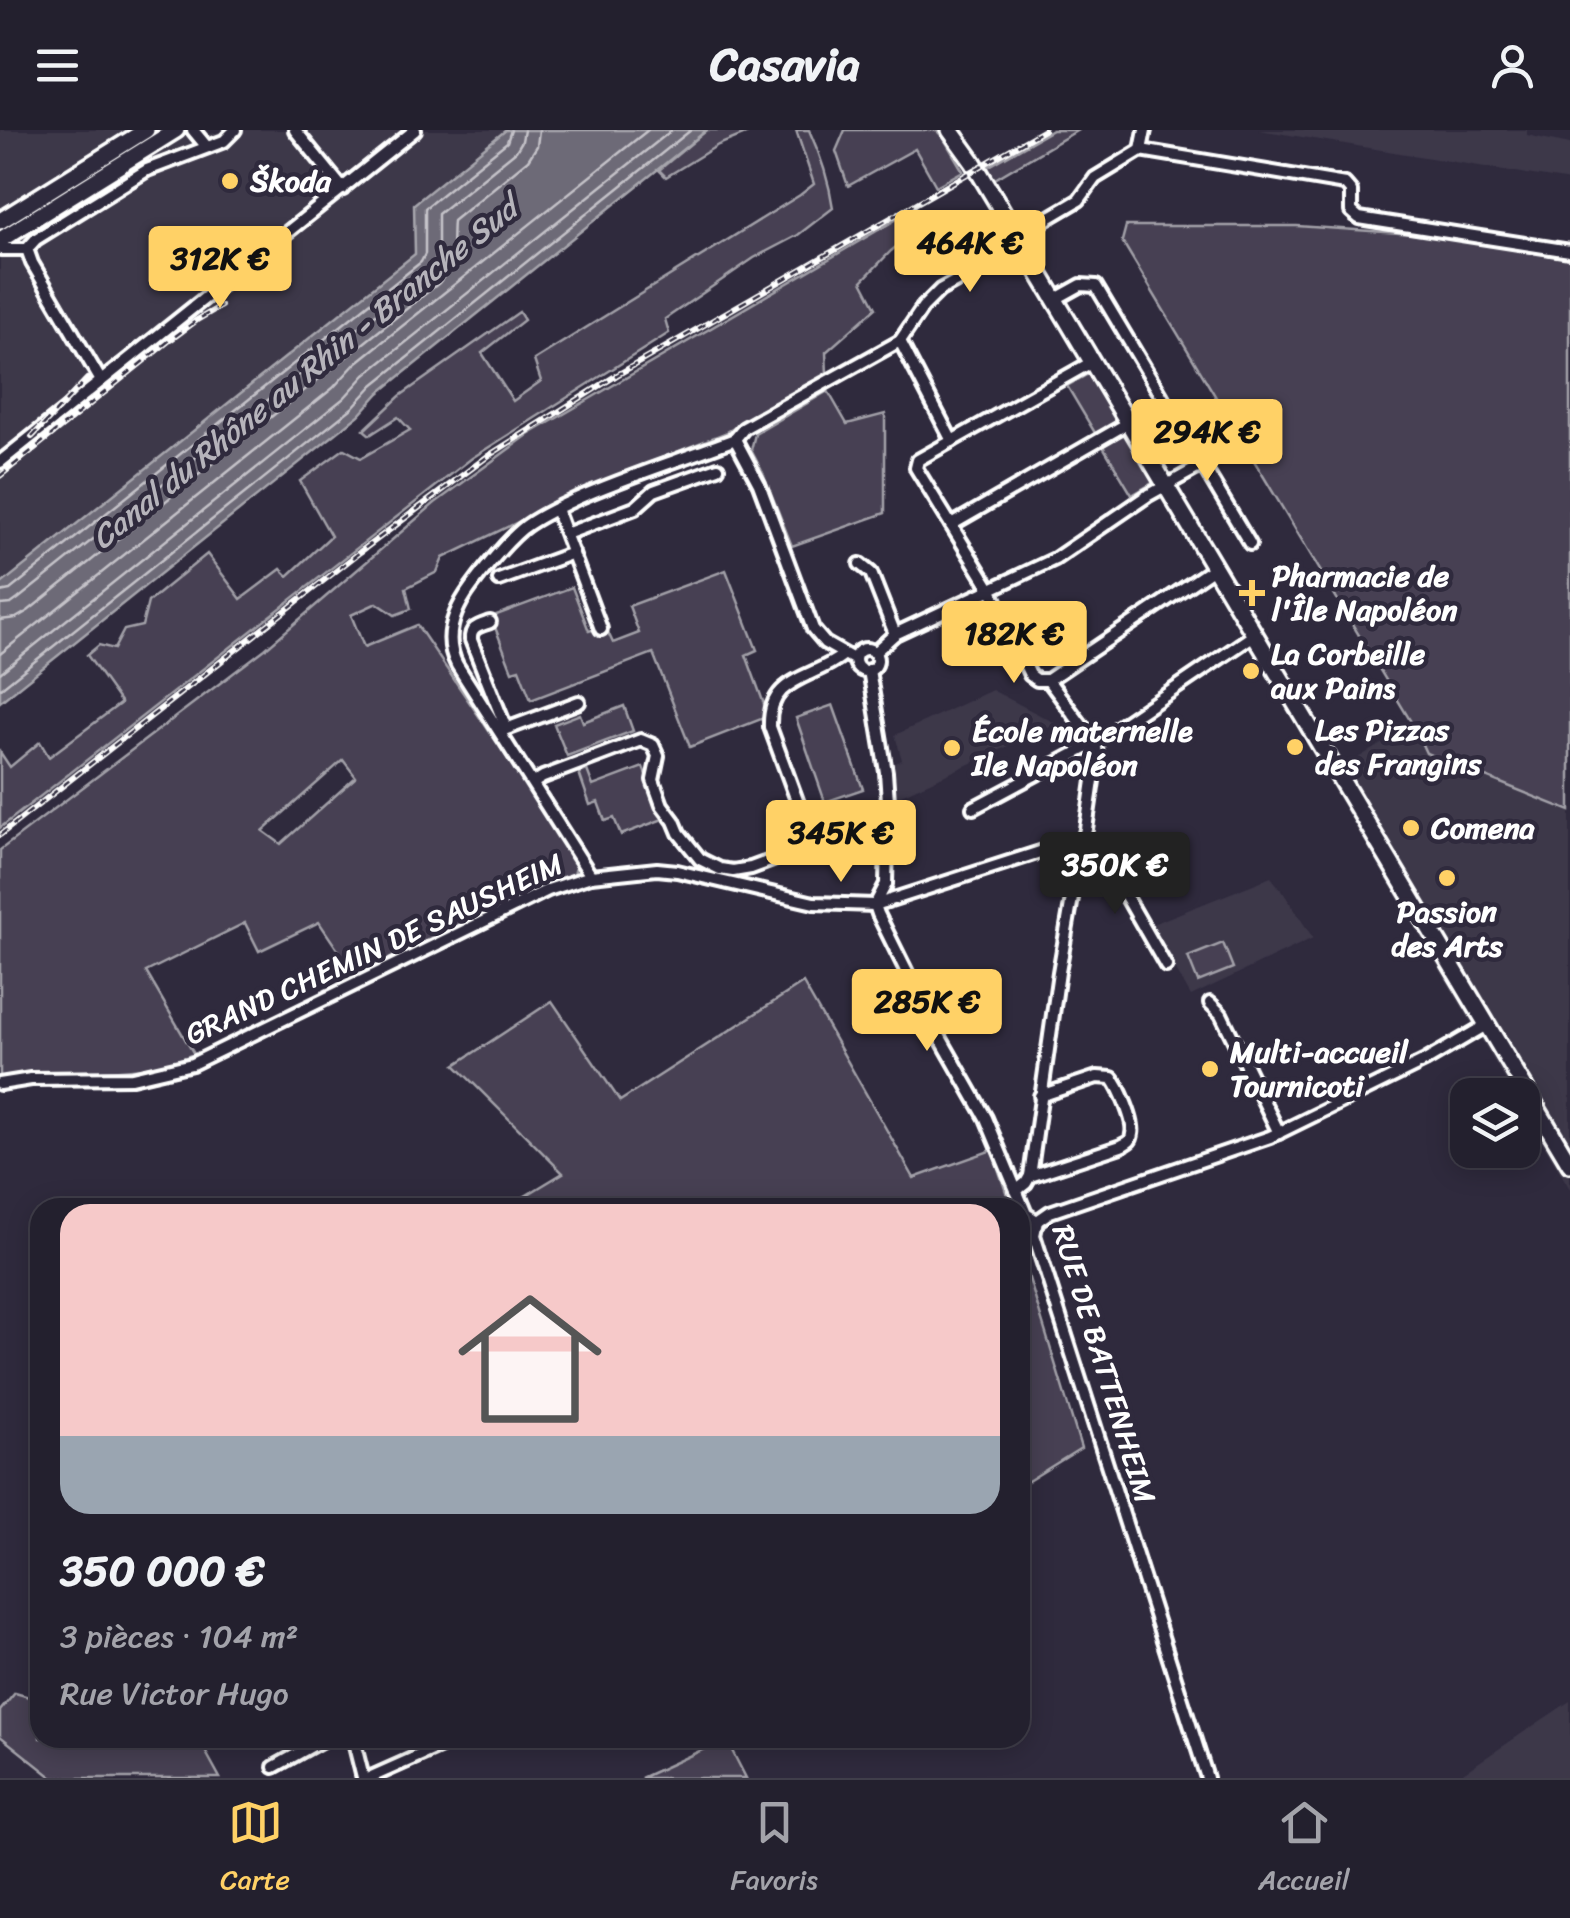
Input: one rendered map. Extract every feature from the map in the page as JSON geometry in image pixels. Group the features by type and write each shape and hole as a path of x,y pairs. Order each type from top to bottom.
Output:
{"main road":[{"path":"0,221 146,130"},
{"path":"0,240 176,130"},
{"path":"950,130 1020,240 1570,1164"}],"street":[{"path":"192,130 206,147"},
{"path":"0,249 27,249 36,239 148,170 224,140 235,130"},
{"path":"294,130 339,184"},
{"path":"0,462 339,184 415,130"},
{"path":"1141,150 1145,130"},
{"path":"590,876 503,730 452,656 450,636 454,617 465,595 522,528 594,491 735,439 744,428 900,341 940,290 1011,251 1028,230 1079,200 1094,178 1141,150 1345,184 1351,191 1351,211 1359,218 1570,250"},
{"path":"27,249 101,381"},
{"path":"1054,300 1081,285 1096,286 1250,544"},
{"path":"900,341 952,441"},
{"path":"1092,362 918,460 916,468 991,590 1030,674 1037,680 1048,680 1214,568"},
{"path":"952,525 1128,422"},
{"path":"735,439 759,484 813,629 825,643 855,660 859,668 869,670 877,664 870,649 862,650 855,660"},
{"path":"874,652 895,634 1055,559 1166,484 1228,450"},
{"path":"566,534 635,508 654,491 718,468"},
{"path":"556,509 601,629"},
{"path":"499,580 573,553"},
{"path":"860,564 870,573 895,634"},
{"path":"490,622 474,628 470,634 503,730"},
{"path":"973,808 1095,742 1254,635"},
{"path":"812,844 770,728 770,713 785,686 843,655"},
{"path":"464,675 482,669"},
{"path":"869,670 886,772 888,818 886,884 875,905"},
{"path":"1016,1191 1030,1176 1096,753 1095,742 1048,680"},
{"path":"503,730 579,702"},
{"path":"533,783 640,740 648,741 658,756 653,780 679,834 705,862 733,871 888,818"},
{"name":"GRAND CHEMIN DE SAUSHEIM","path":"0,1084 31,1079 132,1078 192,1064 548,890 590,876 668,870 814,904 875,905 1068,843 1082,846"},
{"path":"1082,846 1102,854 1166,966"},
{"path":"886,884 901,898"},
{"name":"RUE DE BATTENHEIM","path":"875,905 932,1025 986,1118 1019,1198"},
{"path":"1210,1003 1221,1014 1279,1133"},
{"path":"1037,1222 1050,1212 1279,1133 1425,1062 1488,1024"},
{"path":"1030,1176 1122,1146 1132,1135 1132,1125 1112,1078 1097,1077 1040,1096"},
{"name":"RUE DE BATTENHEIM","path":"1030,1217 1037,1222 1034,1235 1207,1778"},
{"path":"274,1767 308,1748"},
{"path":"356,1748 366,1778 436,1748"}],"shaded area":[{"path":"0,130 201,130 205,135 230,130 506,130 414,204 416,254 0,585"},
{"path":"707,130 748,133 718,145 666,177 659,170"},
{"path":"796,130 809,130 824,168 833,208 798,235 754,258 665,319 669,333 472,458 0,828 0,752 10,767 40,742 49,757 121,703 87,655 99,645 114,649 124,630 142,626 148,602 207,554 241,599 281,569 288,576 331,536 300,481 344,449 361,458 410,430 398,417 370,435 364,430 400,396 519,312 524,320 482,353 513,401 541,381 534,360 814,184"},
{"path":"845,130 936,130 963,171 936,186 915,149 848,186 836,151"},
{"path":"1052,130 1078,130 993,180 986,168"},
{"path":"1259,130 1527,130 1527,135 1570,144 1570,181"},
{"path":"916,208 926,223 862,281 876,308 826,352 827,374 725,433 603,481 443,558 437,572 406,588 411,609 395,615 377,603 351,615 364,647 417,625 578,862 574,874 356,977 319,922 259,951 245,923 146,972 194,1054 147,1067 0,1079 0,850 265,649 435,503 528,435","holes":["343,760 356,777 281,844 263,831"]},
{"path":"1126,226 1297,226 1429,235 1570,258 1570,811 1426,753 1413,725 1122,241"},
{"path":"1090,373 1154,482 1132,495 1067,386"},
{"path":"828,391 847,424 885,414 885,513 792,546 751,450 755,434"},
{"path":"726,570 757,650 746,655 764,704 764,718 690,747 653,653 531,700 519,669 512,671 491,617 572,587 589,631 605,626 613,643 639,633 629,606"},
{"name":"École maternelle Ile Napoléon","path":"992,690 1057,724 897,797 892,764 902,760 895,735"},
{"path":"833,705 863,789 825,802 796,718"},
{"path":"624,706 633,731 567,756 554,724 580,714 583,722"},
{"path":"1413,725 1426,753 1570,811 1570,1189 1540,1138 1540,1078 1504,1078 1326,777"},
{"path":"643,767 663,819 621,835 614,818 605,821 598,802 590,805 579,773 587,770 593,786"},
{"path":"1271,877 1313,938 1191,996 1150,925"},
{"path":"1223,943 1233,968 1198,982 1188,957"},
{"path":"803,983 914,1178 992,1150 1008,1198 522,1198 563,1173 455,1065 552,1001 620,1101"},
{"path":"1030,1282 1081,1448 1030,1480"},
{"path":"15,1693 30,1697 30,1748 204,1748 220,1778 53,1778 0,1736 0,1711"},
{"path":"1570,1701 1570,1778 1457,1778 1457,1777"},
{"path":"706,1748 731,1748 746,1778 641,1778"}],"water":[{"name":"Canal du Rhône au Rhin - Branche Sud","path":"506,130 707,130 0,702 0,585 415,254 414,204"}],"railway":[{"path":"0,835 488,456 617,375 1044,130"},
{"path":"0,476 170,340 221,306"},
{"path":"32,437 87,379"}],"place":[{"name":"Škoda","path":"230,181"},
{"name":"Pharmacie de l'Île Napoléon","path":"1252,593"},
{"name":"La Corbeille aux Pains","path":"1251,671"},
{"name":"Les Pizzas des Frangins","path":"1295,747"},
{"name":"École maternelle Ile Napoléon","path":"952,748"},
{"name":"Comena","path":"1411,828"},
{"name":"Passion des Arts","path":"1447,878"},
{"name":"Multi-accueil Tournicoti","path":"1210,1069"}]}
